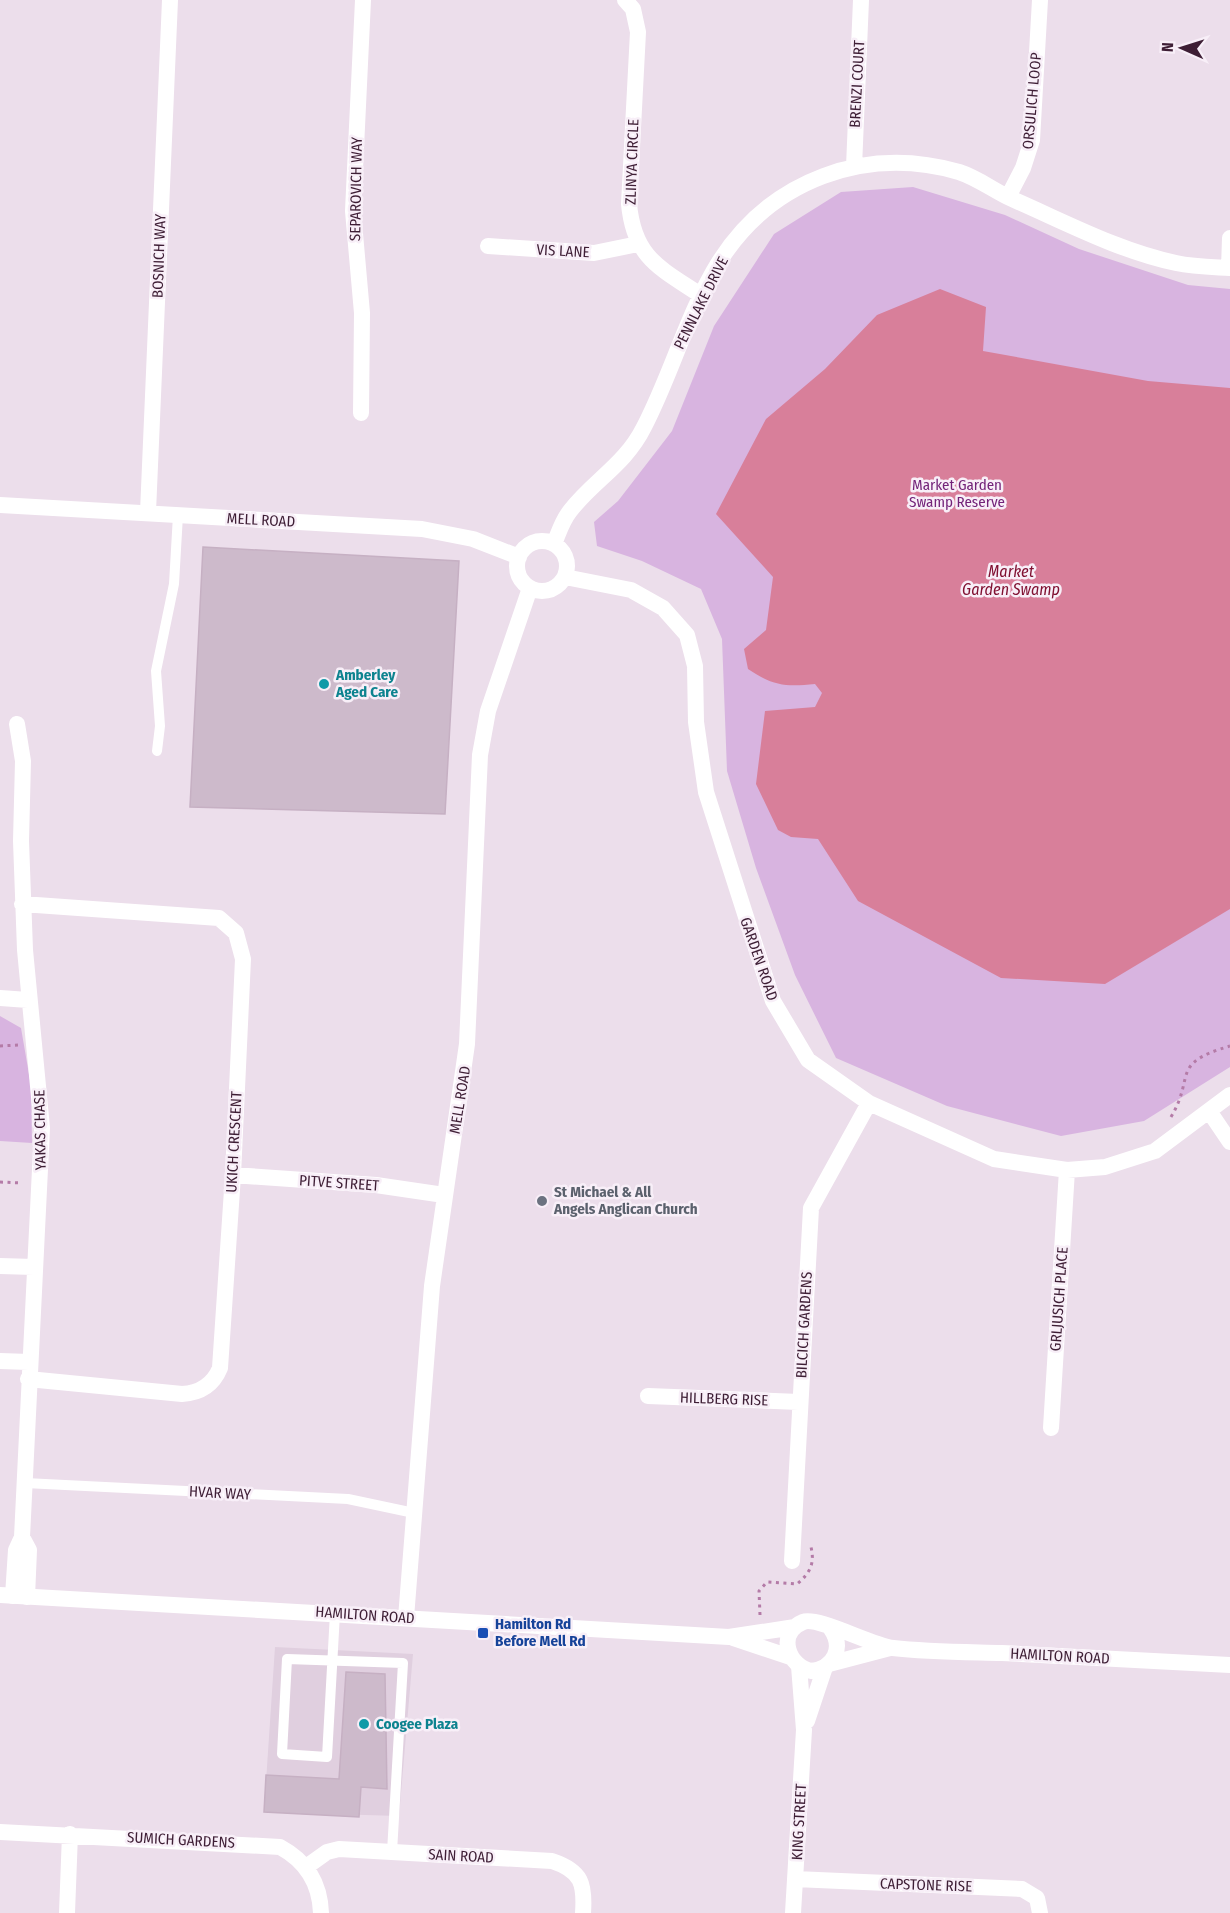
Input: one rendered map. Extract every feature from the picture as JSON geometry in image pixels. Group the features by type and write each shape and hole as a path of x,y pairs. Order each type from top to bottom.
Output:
{"street":[{"name":"BOSNICH WAY","path":"148,512 170,0"},
{"name":"SEPAROVICH WAY","path":"361,413 362,313 353,212 363,0"},
{"name":"ZLINYA CIRCLE","path":"625,0 633,9 638,32 629,204 631,227 645,256 657,267 702,296"},
{"name":"BRENZI COURT","path":"854,167 861,0"},
{"name":"ORSULICH LOOP","path":"1008,197 1029,155 1032,140 1040,0"},
{"name":"PENNLAKE DRIVE","path":"554,544 571,510 616,468 644,427 718,263 736,238 768,206 808,181 854,167 904,164 941,168 979,180 1008,197 1120,246 1154,257 1196,266 1229,268"},
{"path":"1229,268 1230,238"},
{"name":"VIS LANE","path":"488,246 594,253 638,244"},
{"name":"MELL ROAD","path":"0,505 422,530 473,539 519,557"},
{"path":"537,541 554,544 560,548 567,562 565,577 554,588 538,591 530,588 518,571 519,557 530,544 537,541"},
{"name":"GARDEN ROAD","path":"565,577 631,590 663,608 687,635 695,666 696,722 706,792 773,1001 808,1060 869,1103 994,1159 1067,1170 1105,1167 1155,1151 1230,1095"},
{"name":"MELL ROAD","path":"406,1618 432,1286 444,1195 464,1082 480,755 488,711 530,588"},
{"name":"YAKAS CHASE","path":"13,1596 29,1550 22,1537 34,1267 41,1184 40,1087 28,1000 22,904 23,761 17,724"},
{"name":"UKICH CRESCENT","path":"22,904 208,915 219,918 236,933 243,959 233,1175 220,1368 216,1378 201,1390 182,1394 29,1371"},
{"path":"0,998 28,1000"},
{"name":"BILCICH GARDENS","path":"792,1561 811,1208 869,1103"},
{"path":"1209,1111 1230,1143"},
{"name":"GRLJUSICH PLACE","path":"1051,1428 1067,1170"},
{"name":"PITVE STREET","path":"233,1175 376,1185 444,1195"},
{"path":"0,1266 34,1267"},
{"path":"0,1361 29,1371"},
{"name":"HILLBERG RISE","path":"648,1396 799,1402"},
{"name":"HAMILTON ROAD","path":"13,1596 729,1637 795,1627"},
{"path":"818,1621 836,1635 837,1651 827,1666 812,1671 794,1662 788,1641 795,1627 802,1622 818,1621"},
{"name":"HAMILTON ROAD","path":"831,1629 891,1648 1230,1665"},
{"name":"HAMILTON ROAD","path":"729,1637 794,1662"},
{"name":"HAMILTON ROAD","path":"827,1666 891,1648"},
{"name":"KING STREET","path":"793,1913 804,1730 794,1662"},
{"name":"KING STREET","path":"804,1730 827,1666"},
{"name":"SUMICH GARDENS","path":"0,1832 267,1845 290,1852 306,1867"},
{"path":"67,1913 70,1834"},
{"name":"SAIN ROAD","path":"306,1867 327,1852 339,1849 552,1861 563,1864 581,1881 585,1890 583,1913"},
{"path":"306,1867 317,1889 321,1913"},
{"name":"CAPSTONE RISE","path":"795,1880 1022,1889 1037,1898 1040,1913"}],"lane":[{"path":"157,751 160,726 156,671 174,584 178,515"},
{"name":"HVAR WAY","path":"25,1483 348,1499 414,1513"},
{"path":"335,1613 333,1661 327,1757 282,1754 287,1659 333,1661 403,1663 392,1852"}],"path":[{"path":"1166,1126 1175,1110 1191,1064 1204,1054 1230,1046"},
{"path":"0,1182 41,1184"},
{"path":"763,1623 757,1604 762,1586 771,1582 797,1584 808,1573"}],"shaded area":[{"name":"Coogee Plaza","path":"275,1647 413,1654 399,1816 264,1812"}],"green space":[{"name":"Market Garden Swamp","path":"913,187 1005,215 1079,249 1188,285 1230,289 1230,1067 1144,1121 1061,1136 947,1106 836,1058 795,975 756,868 727,771 722,639 701,589 642,561 597,546 594,522 618,501 672,431 714,326 774,234 841,192"},
{"path":"0,1016 21,1028 31,1086 32,1143 0,1141"}],"water":[{"name":"Market Garden Swamp","path":"940,289 986,307 983,351 1148,381 1230,388 1230,909 1105,984 1001,978 858,901 818,839 791,837 778,830 756,784 765,711 815,707 822,693 815,684 780,684 765,679 748,669 744,649 766,630 773,577 716,514 766,419 825,369 877,315"}],"building":[{"name":"Amberley Aged Care","path":"203,547 459,561 445,814 190,807"},
{"name":"Coogee Plaza","path":"346,1672 385,1674 387,1789 361,1787 359,1817 264,1812 266,1775 339,1779"}],"place":[{"name":"Amberley Aged Care","path":"324,684"},
{"name":"St Michael & All Angels Anglican Church","path":"542,1201"},
{"name":"Hamilton Rd Before Mell Rd","path":"483,1633"},
{"name":"Coogee Plaza","path":"364,1724"}],"park label":[{"name":"Market Garden Swamp Reserve","path":"957,494"}]}
